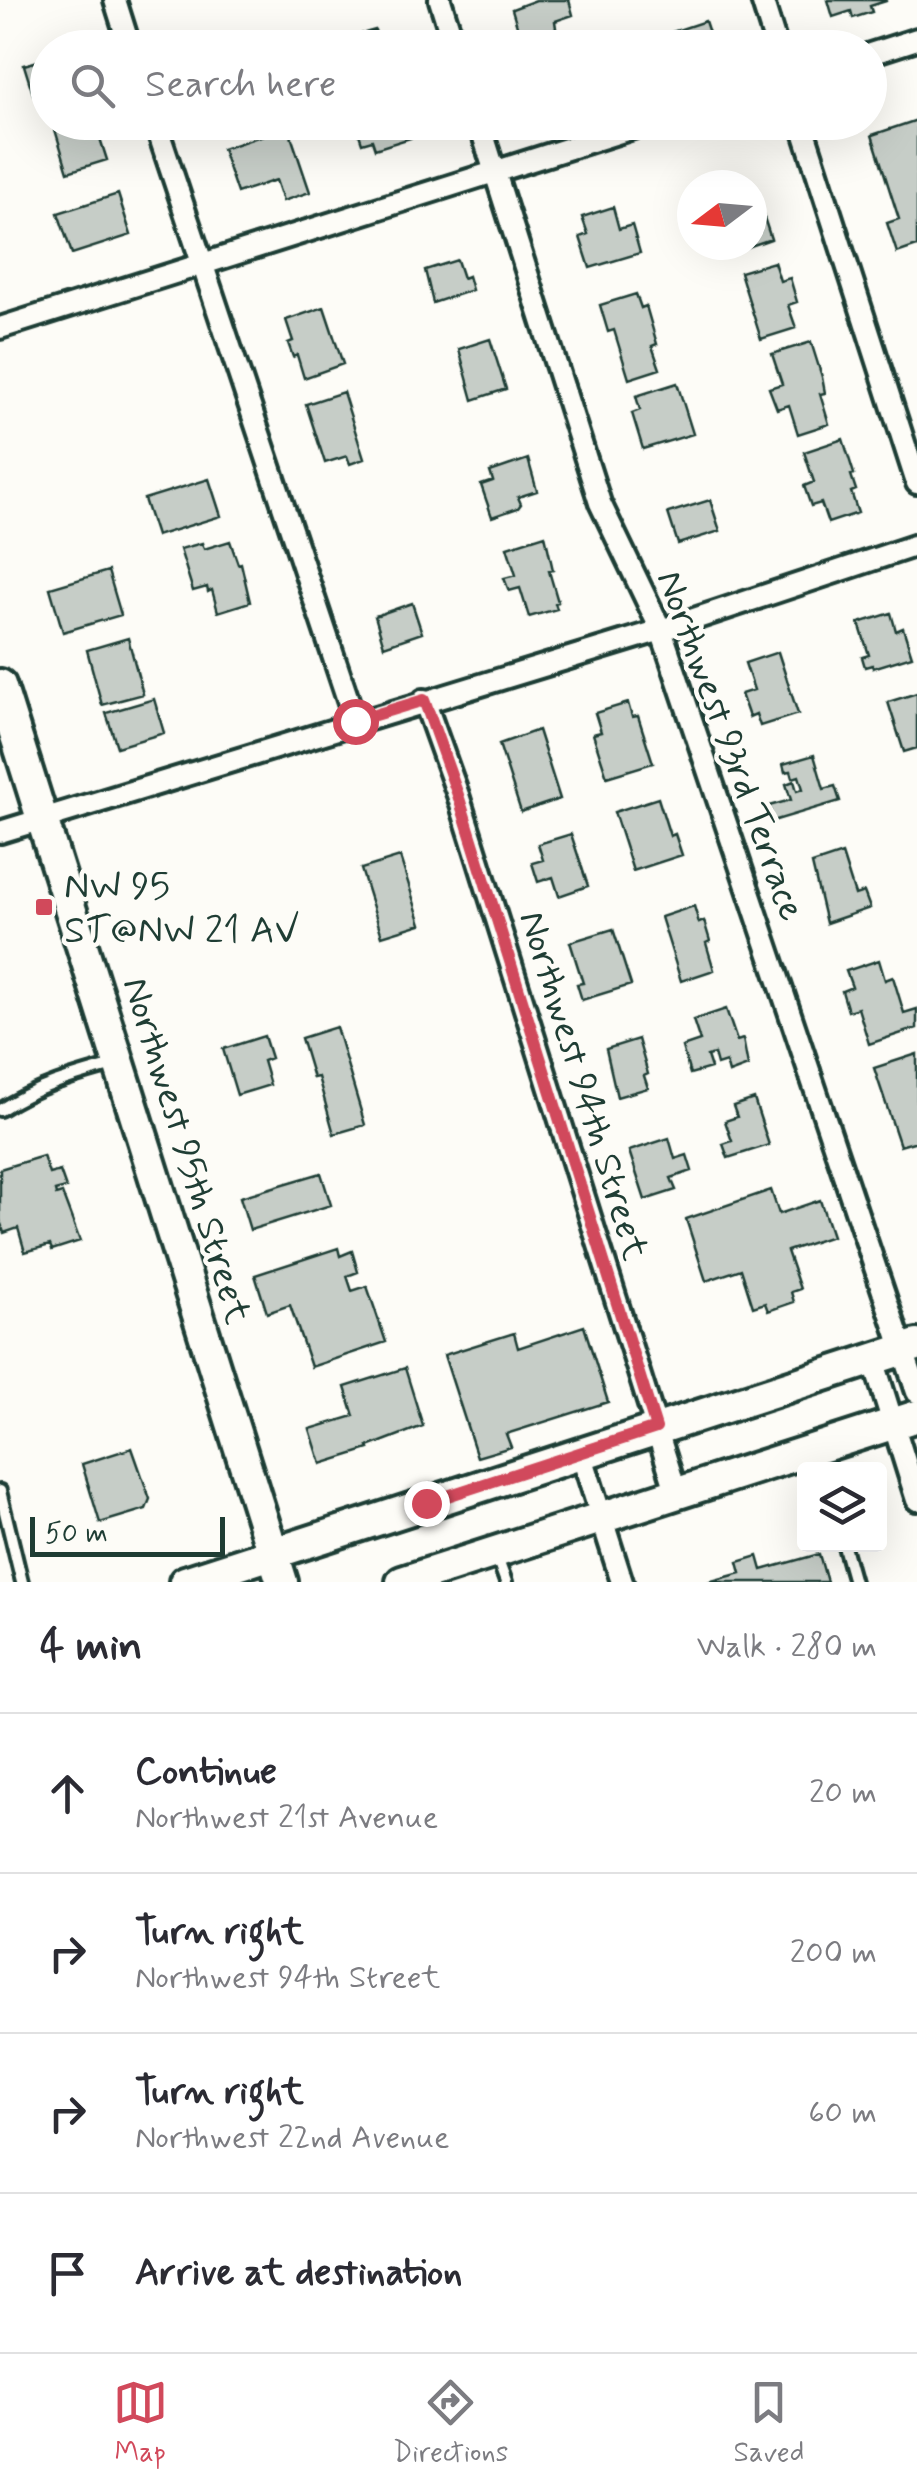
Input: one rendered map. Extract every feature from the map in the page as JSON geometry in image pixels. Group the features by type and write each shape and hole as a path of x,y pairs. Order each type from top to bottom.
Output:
{"main road":[{"name":"Northwest 95th Street","path":"0,685 282,1582"},
{"path":"185,1582 910,1347"},
{"path":"408,1581 905,1419"}],"street":[{"path":"115,0 124,30"},
{"path":"440,0 449,30"},
{"path":"762,0 771,30"},
{"path":"887,49 917,39"},
{"path":"161,140 355,721"},
{"name":"Northwest 93rd Terrace","path":"484,140 600,503 660,630 910,1347 917,1392"},
{"path":"0,328 595,140"},
{"path":"807,140 917,483"},
{"path":"0,832 660,630 917,545"},
{"name":"Northwest 94th Street","path":"424,700 458,795 676,1491"},
{"path":"873,1359 905,1419 917,1500"},
{"path":"580,1453 622,1582"}],"lane":[{"path":"0,1110 20,1097 69,1077 120,1064"},
{"path":"0,1492 22,1582"},
{"path":"495,1551 506,1582"},
{"path":"846,1552 854,1582"}],"building":[{"path":"536,0 569,0 573,15 555,21 556,28 550,30 518,30 512,9"},
{"path":"828,0 886,1 870,6 872,12 853,18 851,11 833,17"},
{"path":"705,21 708,30 678,30"},
{"path":"30,63 30,84 24,65"},
{"path":"917,120 917,246 897,253 887,223 899,219 874,140 887,140 887,130"},
{"path":"58,140 101,140 107,160 68,172"},
{"path":"249,140 292,140 310,192 283,201 276,180 237,193 222,149"},
{"path":"372,140 404,140 375,149"},
{"path":"118,194 131,235 72,254 58,213"},
{"path":"613,207 619,229 632,225 640,253 590,268 580,237 588,234 582,217"},
{"path":"457,260 472,290 433,303 425,270"},
{"path":"774,262 780,281 790,278 797,302 788,305 796,328 761,339 740,272"},
{"path":"636,294 641,308 646,306 660,369 629,379 614,330 608,332 600,305"},
{"path":"324,307 343,364 304,378 297,355 293,357 288,343 293,341 286,320"},
{"path":"490,339 506,389 473,400 459,349"},
{"path":"811,342 822,377 825,393 820,394 829,424 798,434 789,405 777,409 769,388 782,384 772,354"},
{"path":"677,383 693,434 643,449 632,413 640,410 636,396"},
{"path":"343,392 364,459 350,464 347,456 325,463 306,404"},
{"path":"843,439 854,474 851,475 856,490 851,492 858,513 828,523 821,503 811,506 804,486 814,482 804,452"},
{"path":"528,459 537,491 518,497 518,508 492,517 481,485 493,481 490,472"},
{"path":"209,479 221,516 156,536 144,499"},
{"path":"710,500 720,531 678,544 668,513"},
{"path":"545,535 557,609 529,617 520,588 509,591 504,578 516,575 507,547"},
{"path":"230,541 238,564 241,563 250,602 218,612 212,590 208,592 207,587 193,591 180,549 202,543 204,549"},
{"path":"108,571 121,615 63,632 50,588"},
{"path":"412,603 422,633 384,646 375,616"},
{"path":"891,613 896,631 903,628 912,656 865,667 862,657 869,655 859,623"},
{"path":"128,638 143,694 102,705 87,650"},
{"path":"778,652 798,714 760,726 756,714 749,717 741,694 754,690 745,663"},
{"path":"917,693 917,748 904,752 888,702"},
{"path":"154,699 164,733 117,747 106,713"},
{"path":"628,703 632,717 638,716 653,763 607,777 593,734 601,732 595,713"},
{"path":"538,730 560,799 521,812 499,744"},
{"path":"814,755 824,789 835,786 840,801 773,821 769,806 791,800 786,784 794,781 797,791 803,789 799,776 793,778 791,771 785,772 783,764"},
{"path":"658,798 670,836 675,834 682,855 633,871 614,812"},
{"path":"571,834 588,886 559,896 553,877 538,882 532,863 543,860 538,844"},
{"path":"842,854 855,895 864,892 870,908 826,923 812,864"},
{"path":"400,857 421,924 382,936 361,869"},
{"path":"694,906 699,923 704,921 714,970 681,981 661,917"},
{"path":"613,929 631,985 582,1000 577,984 583,983 570,942"},
{"path":"879,960 885,980 893,977 904,1013 917,1009 917,1028 869,1044 858,1008 848,1011 842,991 852,987 846,971"},
{"path":"726,1009 737,1041 743,1039 748,1066 729,1073 726,1062 717,1065 714,1054 707,1056 711,1068 690,1074 682,1047 700,1041 693,1020"},
{"path":"336,1027 365,1125 334,1134 318,1077 313,1078 301,1038"},
{"path":"264,1036 271,1058 263,1061 270,1085 237,1095 223,1049"},
{"path":"638,1039 648,1088 617,1097 606,1049"},
{"path":"917,1054 917,1141 900,1146 874,1068"},
{"path":"754,1099 769,1145 728,1158 723,1144 732,1141 725,1121 737,1117 733,1106"},
{"path":"669,1138 675,1159 687,1155 692,1171 671,1178 676,1190 645,1200 629,1151"},
{"path":"43,1156 49,1174 60,1171 66,1188 55,1191 56,1195 62,1193 80,1241 52,1250 50,1245 25,1252 18,1228 4,1233 0,1220 0,1169"},
{"path":"321,1173 331,1205 250,1230 240,1197"},
{"path":"771,1190 779,1214 820,1200 832,1236 787,1251 800,1289 791,1292 794,1302 768,1311 765,1303 753,1307 741,1269 706,1281 686,1219"},
{"path":"338,1248 340,1256 352,1251 358,1272 347,1276 352,1291 367,1286 386,1342 311,1367 290,1305 267,1313 255,1275"},
{"path":"584,1326 608,1402 506,1434 511,1447 477,1457 444,1355 514,1333 518,1348"},
{"path":"405,1368 423,1426 321,1464 310,1429 354,1416 345,1387"},
{"path":"132,1448 150,1499 146,1509 100,1523 82,1464"},
{"path":"819,1554 827,1582 708,1582 741,1573 738,1562 758,1556 762,1570"}],"place":[{"name":"NW 95 ST@NW 21 AV","path":"44,907"}],"route":[{"path":"355,721 424,700 458,795 656,1428 426,1503"}]}
